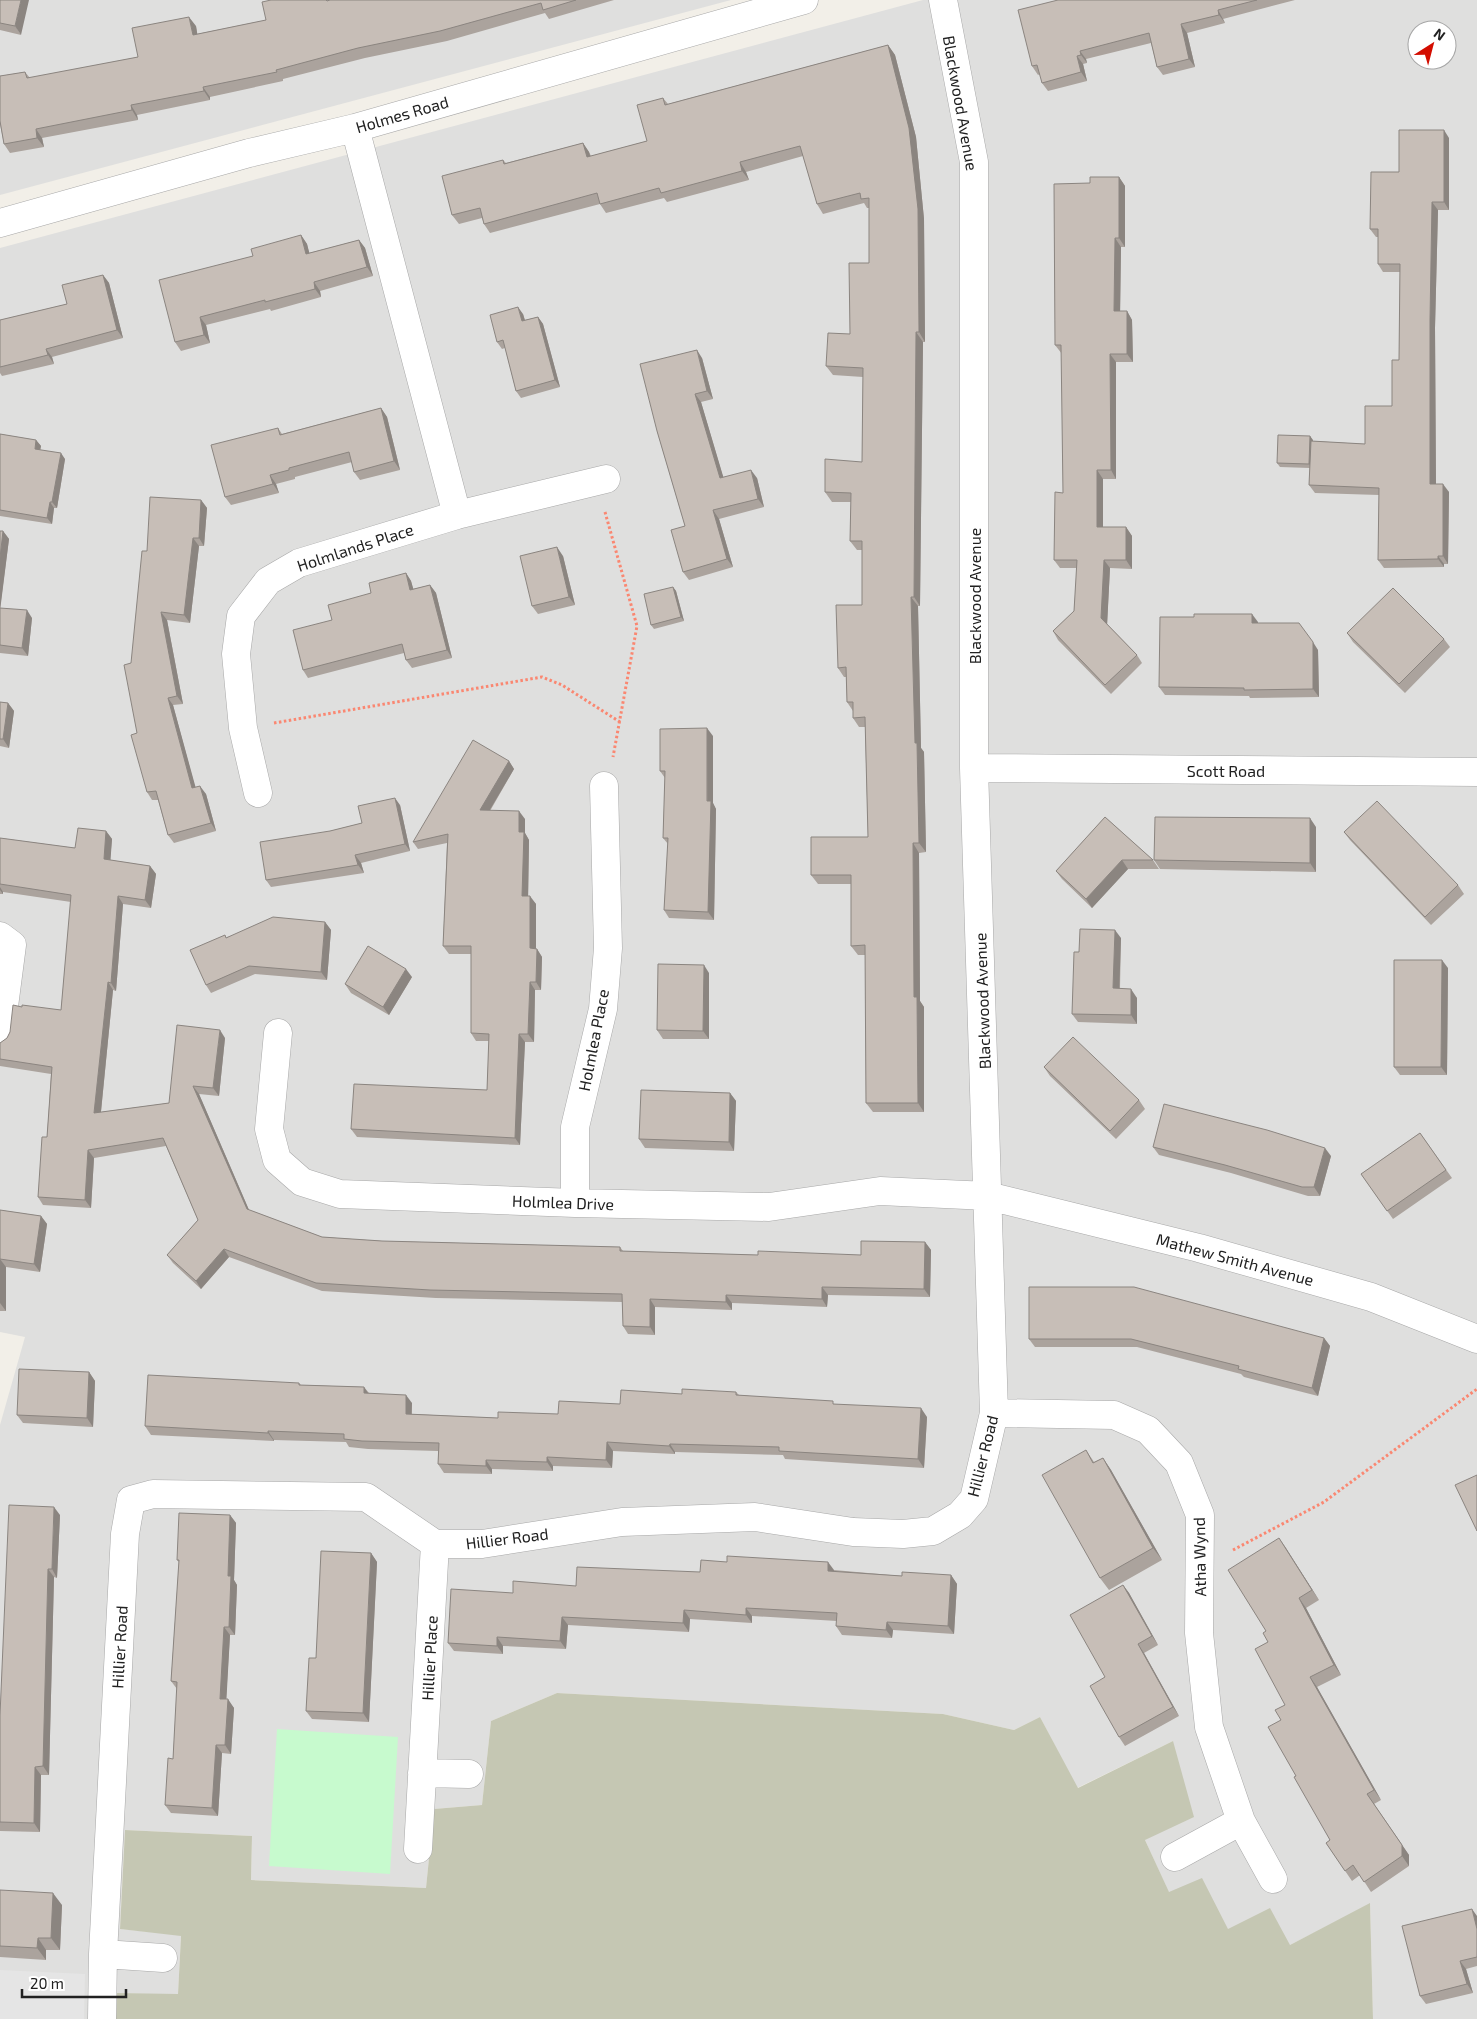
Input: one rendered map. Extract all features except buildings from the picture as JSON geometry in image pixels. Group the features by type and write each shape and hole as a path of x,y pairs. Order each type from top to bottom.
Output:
{"street":[{"name":"Holmes Road","path":"0,223 250,153 355,128 731,10 804,0"},
{"name":"Blackwood Avenue","path":"943,0 974,162 974,768 988,1196"},
{"path":"355,128 457,515"},
{"name":"Holmlands Place","path":"258,793 243,728 236,654 242,616 268,582 299,563 457,515 602,480"},
{"name":"Scott Road","path":"974,768 1477,772"},
{"name":"Holmlea Place","path":"575,1203 575,1126 602,1009 608,948 604,786"},
{"path":"0,936 12,945 0,1037"},
{"name":"Holmlea Drive","path":"278,1033 270,1129 277,1160 302,1182 340,1194 575,1203 769,1207 880,1192 988,1196"},
{"name":"Mathew Smith Avenue","path":"988,1196 1199,1248 1371,1297 1477,1339"},
{"name":"Hillier Road","path":"102,2019 103,1954 124,1534 131,1500 153,1494 366,1496 435,1544 482,1544 622,1522 755,1517 853,1532 903,1534 933,1531 960,1515 974,1499 994,1413 988,1196"},
{"name":"Atha Wynd","path":"994,1413 1114,1416 1148,1430 1179,1463 1200,1515 1200,1633 1210,1727 1241,1821 1273,1879"},
{"name":"Hillier Place","path":"418,1849 435,1544"},
{"path":"422,1773 469,1774"},
{"path":"1176,1857 1241,1821"},
{"path":"103,1954 163,1958"}],"path":[{"path":"602,480 637,626 615,749 604,786"},
{"path":"243,728 542,677 562,685 620,722"},
{"path":"1200,1548 1215,1559 1324,1502 1477,1389"}],"shaded area":[{"path":"0,0 731,0 0,195"},
{"path":"923,0 1477,0 1477,2019 1373,2019 1370,1904 1290,1945 1228,1929 1169,1893 1145,1840 1173,1741 1077,1788 1040,1717 1014,1730 943,1714 557,1693 491,1721 482,1805 434,1809 426,1888 251,1880 252,1836 125,1830 120,1929 181,1935 178,1995 117,1993 116,2019 0,2019 0,1425 25,1337 0,1332 0,248"},
{"path":"557,1693 943,1714 1014,1730 1040,1717 1078,1788 1173,1741 1194,1817 1145,1840 1169,1892 1202,1878 1228,1929 1270,1908 1290,1945 1370,1903 1373,2019 116,2019 117,1993 178,1994 181,1936 120,1929 125,1830 252,1836 251,1880 426,1888 434,1809 482,1805 491,1721"},
{"path":"0,1970 85,1974 84,2019 0,2019"}],"green space":[{"path":"277,1729 398,1737 390,1874 269,1866"}]}
